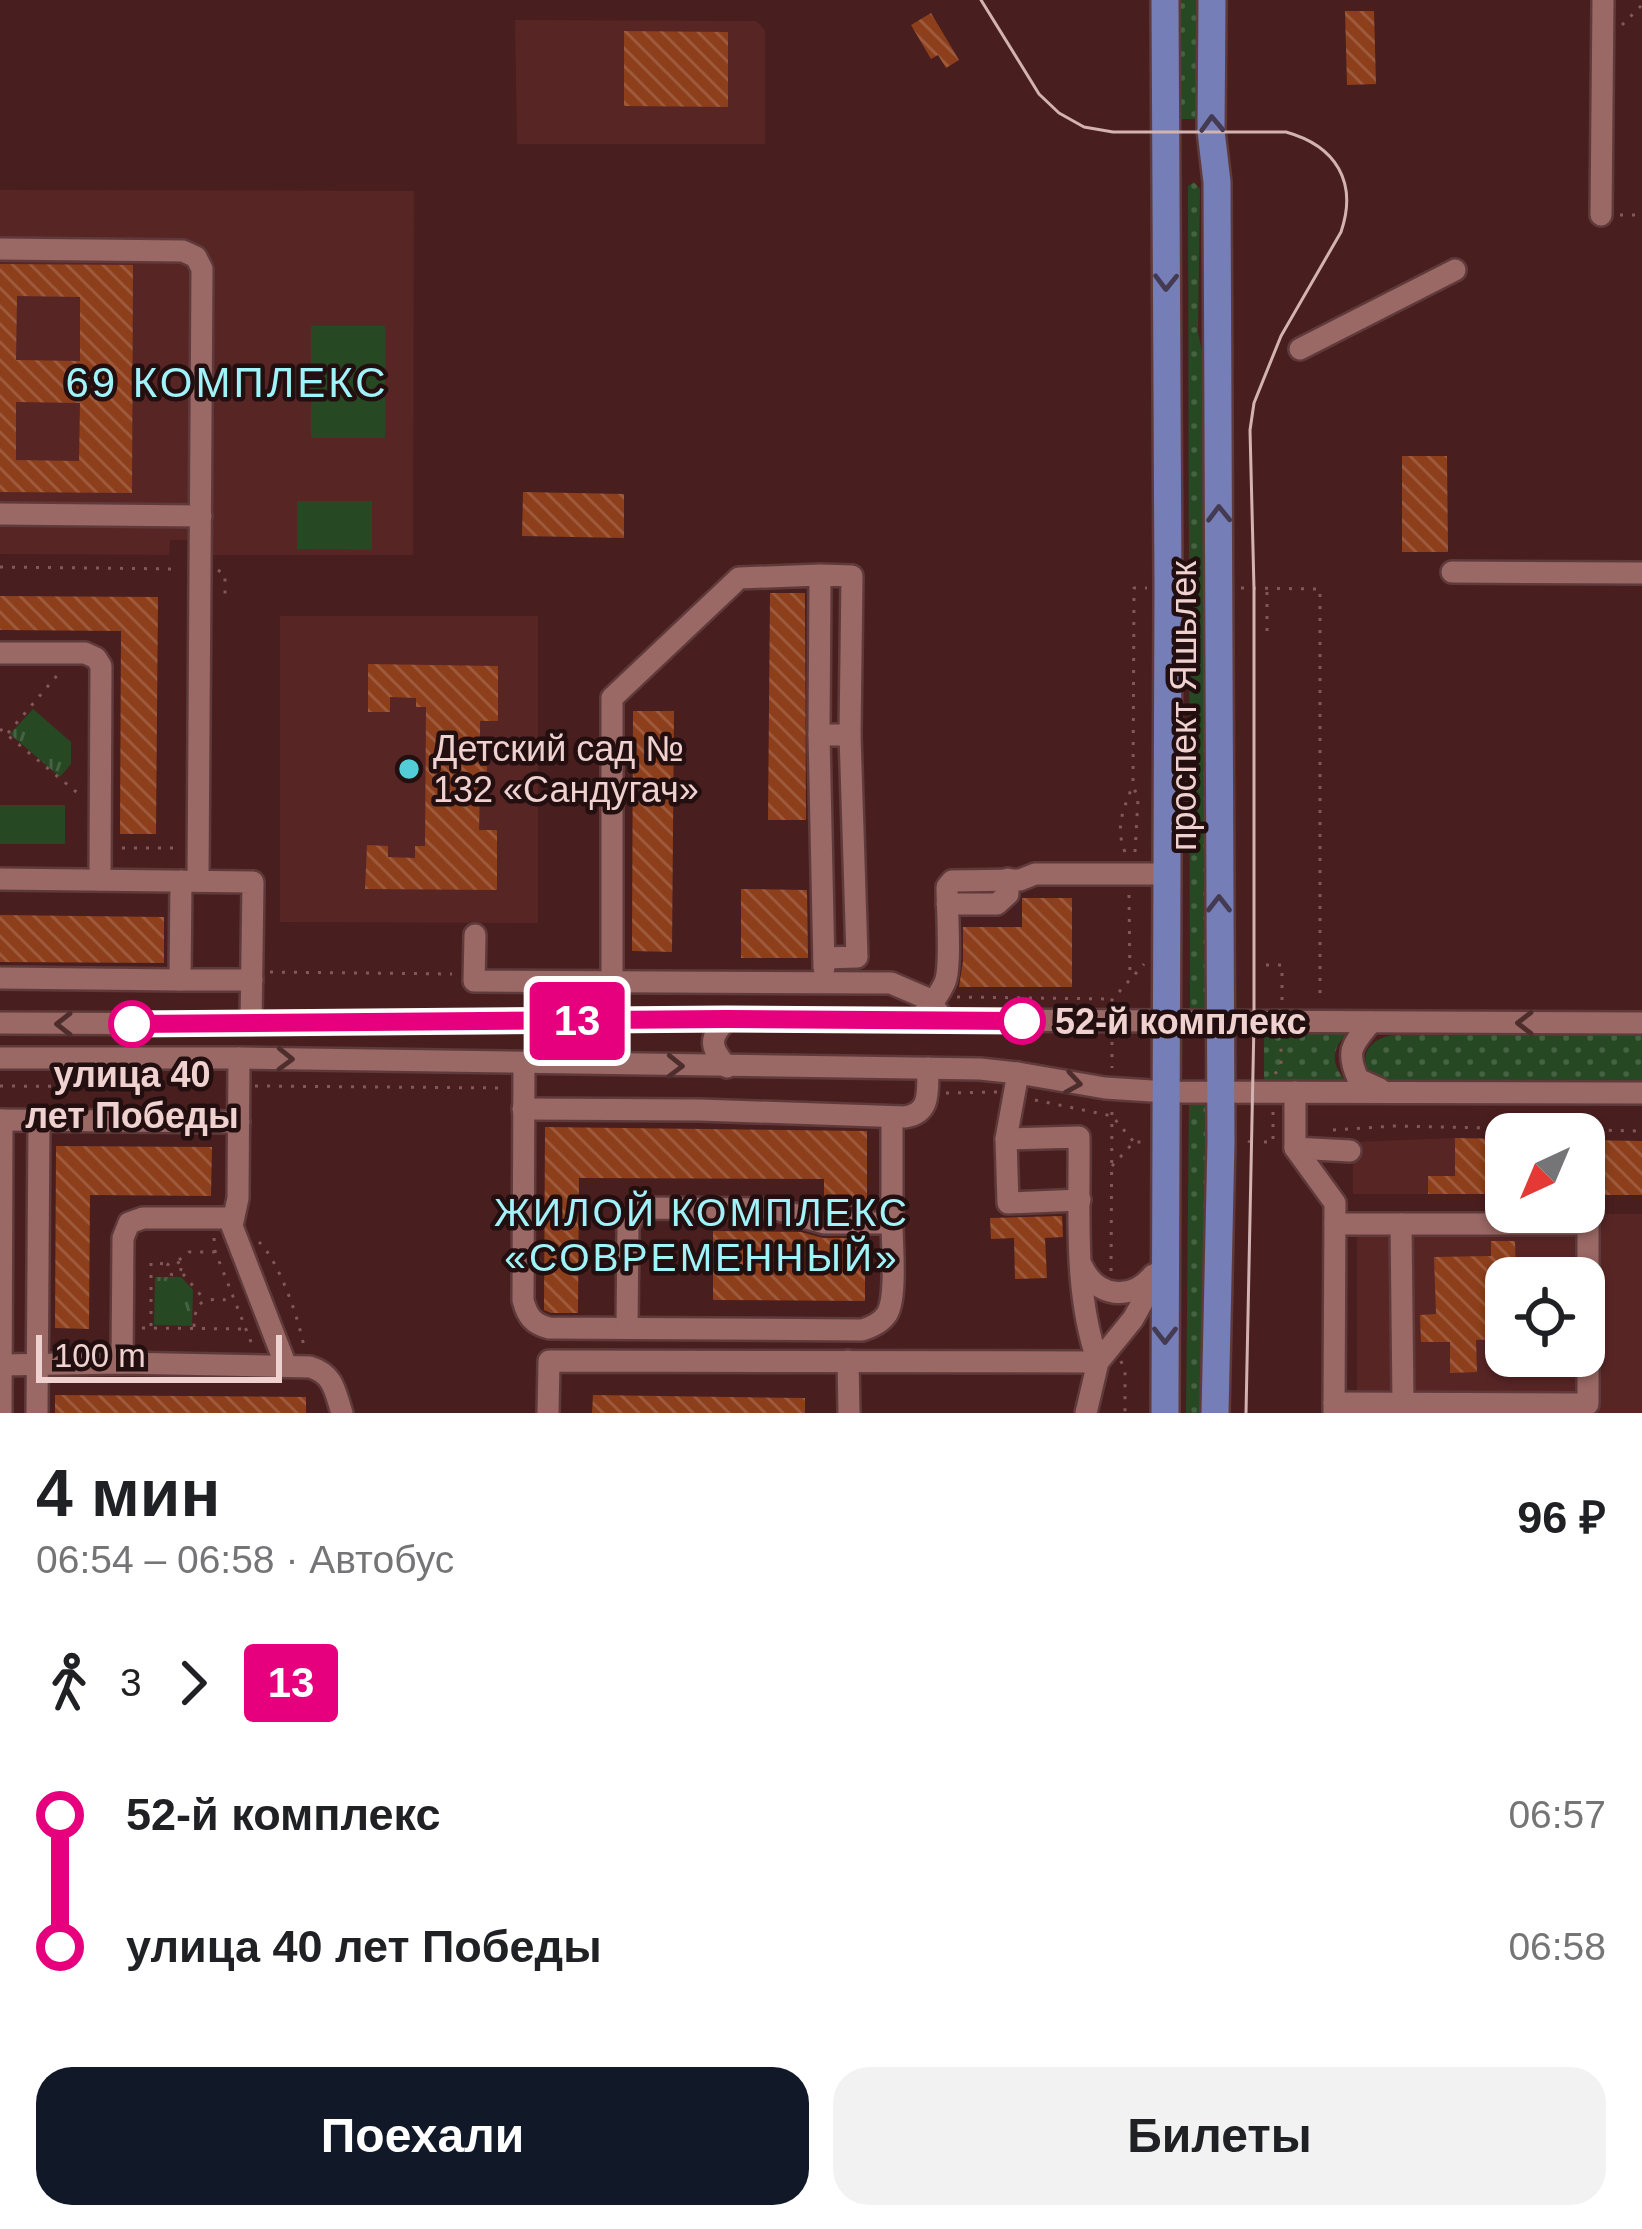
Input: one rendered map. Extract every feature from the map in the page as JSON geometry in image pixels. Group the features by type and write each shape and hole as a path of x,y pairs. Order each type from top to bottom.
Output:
{"main road":[{"name":"проспект Яшьлек","path":"1165,0 1165,1413"},
{"name":"проспект Яшьлек","path":"1212,0 1220,589 1215,1413"},
{"path":"1166,177 1173,167 1192,162 1217,182"},
{"path":"1166,1214 1175,1197 1193,1191 1210,1198 1218,1215"}],"street":[{"path":"1601,215 1603,0"},
{"path":"0,249 183,251 200,262 202,269 198,848 189,881 180,980"},
{"path":"1300,349 1455,270"},
{"path":"0,514 200,516"},
{"path":"1452,572 1642,573"},
{"path":"820,575 824,983"},
{"path":"612,1020 613,698 739,578 852,576 850,735 857,957 824,958"},
{"path":"0,652 91,655 101,666 100,880"},
{"path":"819,735 850,735"},
{"path":"932,1015 946,976 947,887 952,880 1020,880 1035,874 1166,874"},
{"path":"0,879 253,882 251,1024"},
{"path":"475,935 474,981 891,983 916,992 932,1015"},
{"path":"0,978 252,980"},
{"path":"0,1024 932,1015 1166,1022 1642,1023"},
{"path":"727,1019 716,1031 713,1044 727,1067"},
{"path":"1371,1022 1352,1044 1351,1062 1358,1078 1393,1093"},
{"path":"0,1058 928,1068 1018,1073 1105,1088 1220,1094 1642,1093"},
{"path":"122,1363 123,1238 129,1223 143,1217 224,1218 238,1204 239,1058"},
{"path":"524,1064 523,1300 526,1312 549,1328 862,1330 875,1325 891,1303 892,1117"},
{"path":"524,1098 892,1117 921,1112 927,1103 928,1068"},
{"path":"1018,1073 1006,1139 1008,1203 1080,1200"},
{"path":"1295,1092 1295,1148 1335,1203 1334,1408 1403,1403 1588,1404 1588,1224 1335,1223"},
{"path":"1,1413 1,1120 238,1122"},
{"path":"37,1413 39,1120"},
{"path":"1006,1139 1079,1137 1080,1260 1098,1362"},
{"path":"1295,1148 1350,1151"},
{"path":"627,1328 628,1226 631,1217 645,1208 776,1208 818,1222 892,1223"},
{"path":"224,1218 296,1367"},
{"path":"1401,1224 1403,1403"},
{"path":"1080,1260 1095,1286 1128,1292 1145,1286 1166,1260"},
{"path":"1086,1413 1098,1362 1142,1305 1166,1260"},
{"path":"548,1413 549,1361 1098,1362"},
{"path":"848,1361 849,1413"},
{"path":"1,1365 122,1363 319,1370 332,1381 342,1413"}],"path":[{"path":"1601,215 1642,215"},
{"path":"0,567 218,569 224,573 225,597"},
{"path":"1133,785 1119,823 1129,865 1137,848 1138,800 1133,785 1134,588"},
{"path":"1241,589 1321,589 1320,1002"},
{"path":"1267,589 1267,632"},
{"path":"7,734 76,653"},
{"path":"0,729 76,794 100,796"},
{"path":"100,847 198,848"},
{"path":"1129,881 1130,979"},
{"path":"1111,999 1143,964"},
{"path":"1266,965 1282,965 1282,1001"},
{"path":"1112,1034 1112,1076"},
{"path":"1273,1081 1281,1065 1282,1034"},
{"path":"0,1086 156,1087"},
{"path":"238,1086 524,1098"},
{"path":"1264,1142 1273,1142 1273,1101"},
{"path":"1111,1278 1112,1116 1134,1142 1112,1166"},
{"path":"1334,1130 1394,1126 1642,1131"},
{"path":"260,1366 215,1252 224,1218 271,1256 302,1337 296,1367"},
{"path":"151,1328 151,1264 178,1262 189,1252 215,1252"},
{"path":"178,1262 205,1300"},
{"path":"168,1264 172,1275 181,1271"},
{"path":"194,1328 196,1309 205,1300 234,1300"},
{"path":"122,1328 246,1329"},
{"path":"1125,1373 1126,1413"}],"shaded area":[{"path":"515,20 756,21 765,30 765,144 517,144"},
{"path":"0,190 414,191 413,555 206,555 200,540 170,540 169,555 0,554"},
{"name":"Детский сад № 132 «Сандугач»","path":"280,616 538,616 538,923 280,922"},
{"path":"1485,1139 1485,1194 1353,1194 1353,1142"},
{"path":"1357,1212 1485,1213 1485,1233 1605,1233 1605,1214 1642,1214 1642,1413 1357,1413"}],"green space":[{"path":"1177,0 1199,0 1200,119 1177,119"},
{"path":"1194,182 1200,189 1198,332 1208,381 1211,1014 1190,1013 1188,186"},
{"path":"311,326 385,326 385,438 311,438"},
{"path":"297,501 372,501 372,550 297,549"},
{"path":"33,709 71,742 71,764 60,777 10,734"},
{"path":"0,805 65,805 65,844 0,844"},
{"path":"1264,1034 1346,1034 1335,1058 1347,1083 1264,1081"},
{"path":"1393,1035 1642,1035 1642,1084 1383,1084 1368,1070 1366,1055 1374,1042"},
{"path":"1189,1101 1209,1102 1209,1413 1186,1413"},
{"path":"155,1277 181,1277 193,1290 192,1326 154,1325"}],"building":[{"path":"1345,11 1374,11 1376,84 1347,85"},
{"path":"931,13 959,60 946,68 938,55 931,59 911,25"},
{"path":"624,31 728,32 728,107 624,106"},
{"path":"0,264 133,265 132,493 0,492","holes":["17,296 80,297 80,361 16,360","16,402 80,403 79,461 16,460"]},
{"path":"1402,456 1447,456 1448,552 1402,552"},
{"path":"523,492 624,494 624,538 522,536"},
{"path":"770,593 805,593 806,820 768,820"},
{"path":"0,596 158,597 156,834 120,834 121,631 0,630"},
{"path":"368,664 498,666 498,721 480,721 480,766 487,766 487,788 480,788 479,830 497,830 497,890 365,889 367,845 388,846 388,857 415,858 415,846 425,846 426,707 416,707 416,698 390,697 390,712 368,712"},
{"path":"633,711 674,711 672,952 632,951"},
{"path":"741,889 807,890 808,958 741,958"},
{"path":"1022,898 1072,898 1072,987 959,987 963,927 1022,927"},
{"path":"0,915 164,917 164,963 0,962"},
{"path":"545,1127 867,1131 867,1207 824,1206 824,1179 579,1178 578,1313 551,1313 544,1310"},
{"path":"1455,1138 1485,1139 1485,1194 1428,1194 1428,1176 1455,1176"},
{"path":"1605,1140 1642,1141 1642,1195 1605,1195"},
{"path":"56,1146 212,1147 211,1196 90,1195 89,1329 55,1328"},
{"path":"1062,1216 1063,1237 1045,1238 1047,1278 1015,1279 1014,1238 991,1239 990,1218"},
{"path":"713,1231 865,1238 865,1301 713,1300"},
{"path":"1491,1241 1515,1241 1515,1257 1485,1257 1485,1340 1476,1340 1477,1372 1450,1373 1450,1342 1421,1342 1420,1315 1436,1314 1434,1257 1491,1256"},
{"path":"55,1395 306,1397 306,1413 55,1413"},
{"path":"593,1395 805,1398 805,1413 592,1413"}],"tram line":[{"path":"981,0 1039,94 1084,127 1113,132 1286,132 1318,146 1330,157 1339,168 1347,197 1341,232 1281,336 1254,403 1250,430 1254,1022 1246,1413"}],"bus line":[{"name":"13","path":"132,1024 1022,1021"}],"place":[{"name":"Детский сад № 132 «Сандугач»","path":"409,769"},
{"name":"52-й комплекс","path":"1022,1021"},
{"name":"улица 40 лет Победы","path":"132,1024"}],"district":[{"name":"69 КОМПЛЕКС","path":"227,382"},
{"name":"ЖИЛОЙ КОМПЛЕКС «СОВРЕМЕННЫЙ»","path":"702,1234"}]}
